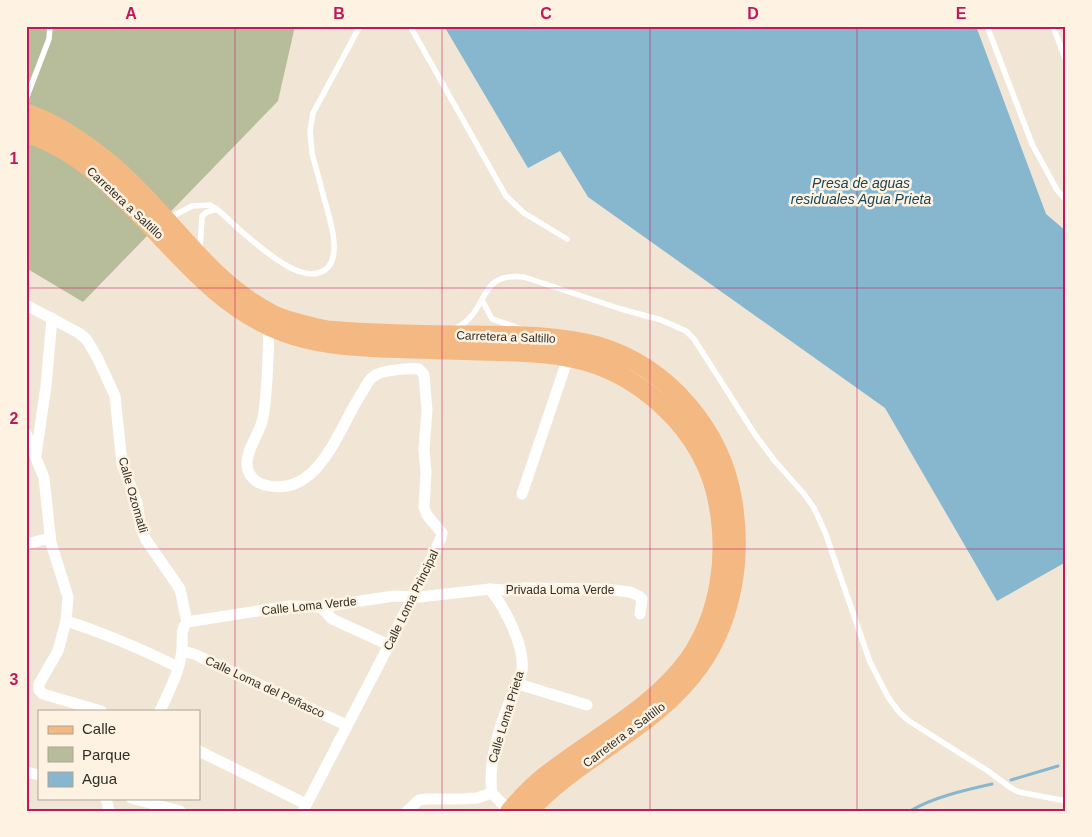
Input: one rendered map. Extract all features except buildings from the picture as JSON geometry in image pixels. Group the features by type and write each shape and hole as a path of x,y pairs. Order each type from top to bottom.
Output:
{"main road":[{"name":"Carretera a Saltillo","path":"26,113 57,126 102,156 126,177 200,256 236,291 274,314 327,330 442,335 539,336 597,346 616,353 653,374 669,386 693,410 714,443 729,480 736,522 732,589 722,624 712,645 690,678 666,703 643,723 551,789 529,811"},
{"name":"Carretera a Saltillo","path":"26,133 45,140 65,151 92,170 211,289 247,315 269,327 304,339 342,346 520,352 544,354 595,364 641,389 670,413 688,435 708,469 715,487 722,526 721,571 709,620 700,640 678,672 657,694 542,778 510,811"}],"street":[{"name":"Calle Ozomatli","path":"26,305 79,333 87,340 113,389 122,464 137,503 141,529 146,540 180,590 187,622 182,631 182,651 178,667 160,710"},
{"path":"36,456 46,386 52,318"},
{"name":"Calle Loma Principal","path":"269,327 263,416 247,460 247,466 252,478 259,484 279,488 296,485 320,466 354,404 376,374 416,369 423,373 427,410 424,450 426,472 424,507 427,515 440,529 442,535 389,645 304,807"},
{"path":"522,494 568,358"},
{"path":"26,433 44,478 50,538 68,597 66,621 58,650 39,684 39,690 43,694 98,710"},
{"path":"26,544 50,538"},
{"name":"Calle Loma Verde","path":"187,622 290,606 321,607 394,596 411,597 490,589"},
{"name":"Privada Loma Verde","path":"490,589 605,589 623,591 640,597 642,602 640,614"},
{"name":"Calle Loma Prieta","path":"490,589 504,609 522,657 522,670 509,703 492,762 492,793"},
{"path":"321,607 327,616 332,619 389,645"},
{"path":"66,621 138,647 178,667"},
{"name":"Calle Loma del Peñasco","path":"182,651 194,654 346,725"},
{"path":"518,684 587,705"},
{"path":"200,753 304,807"},
{"path":"406,811 419,800 426,798 477,798 492,793 510,811"},
{"path":"139,800 180,811"}],"lane":[{"path":"26,99 49,39 50,26"},
{"path":"166,220 192,206 210,205 272,256 294,269 313,274 320,273 328,268 332,260 334,247 333,230 312,153 310,122 316,107 360,26"},
{"path":"410,26 506,196 524,213 567,239"},
{"path":"987,26 1032,144 1058,190 1066,200"},
{"path":"1053,26 1066,60"},
{"path":"200,256 202,216 207,212 217,209"},
{"path":"442,335 467,322 488,288 499,279 507,276 524,277 661,320 686,331 701,348 754,433 814,508 826,532 870,662 888,697 899,712 909,721 988,771 1011,788 1019,792 1066,801"},
{"path":"482,300 492,319 539,336"}],"green space":[{"path":"26,26 295,26 278,101 83,302 26,268"}],"water":[{"name":"Presa de aguas residuales Agua Prieta","path":"444,26 976,26 1046,214 1066,231 1066,562 997,601 885,408 588,197 560,151 528,168"}],"waterway":[{"path":"1011,780 1058,766"},
{"path":"910,811 939,798 992,784"}]}
